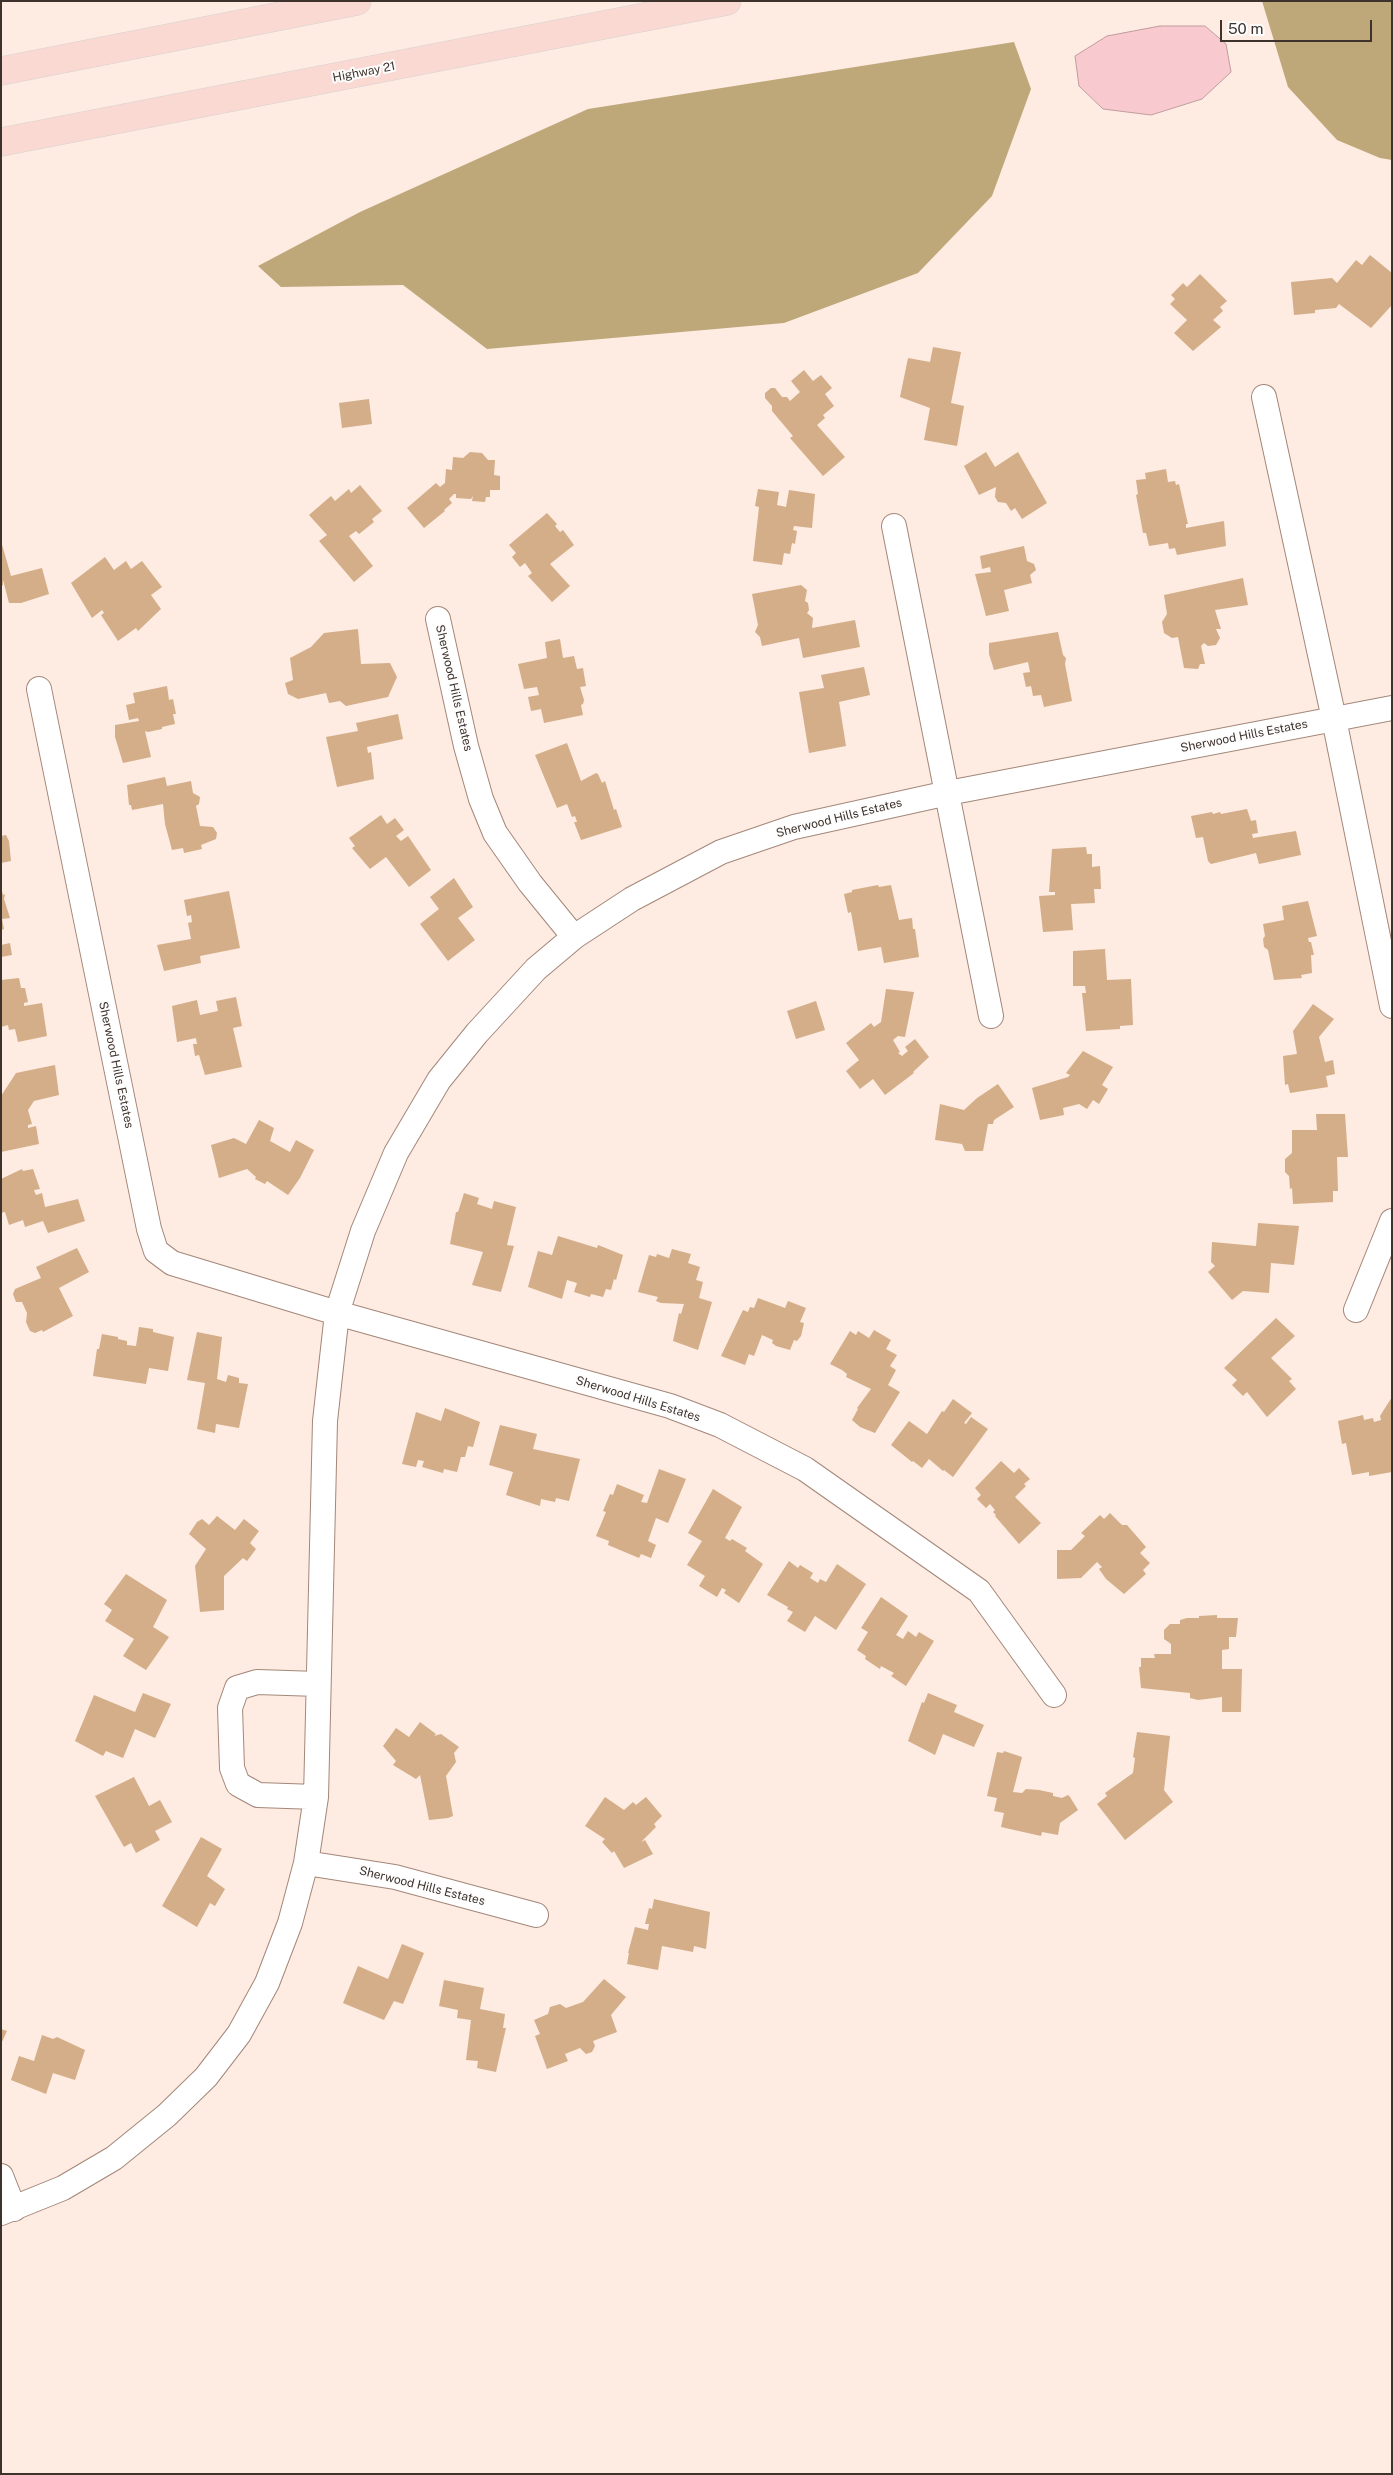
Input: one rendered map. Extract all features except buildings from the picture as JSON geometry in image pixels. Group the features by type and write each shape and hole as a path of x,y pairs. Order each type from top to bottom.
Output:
{"main road":[{"path":"1,71 357,1"},
{"name":"Highway 21","path":"1,142 727,1"}],"street":[{"path":"1264,397 1334,719 1392,1006"},
{"path":"894,526 991,1016"},
{"name":"Sherwood Hills Estates","path":"438,619 466,746 481,799 495,833 530,883 574,937"},
{"name":"Sherwood Hills Estates","path":"39,689 149,1228 156,1251 172,1263 338,1313 670,1406 720,1425 806,1469 979,1591 1054,1695"},
{"name":"Sherwood Hills Estates","path":"1,2176 8,2211 63,2188 114,2158 168,2115 206,2077 239,2034 267,1983 290,1923 306,1863 316,1797 325,1421 338,1313 363,1231 396,1153 439,1080 477,1033 536,969 574,937 632,899 721,852 794,827 948,793 1392,708"},
{"path":"1356,1310 1392,1221"},
{"path":"316,1797 258,1795 238,1784 232,1768 230,1708 237,1688 257,1682 318,1684"},
{"name":"Sherwood Hills Estates","path":"306,1863 395,1877 536,1915"}],"shaded area":[{"path":"1262,1 1392,1 1392,160 1380,158 1337,140 1288,87"},
{"path":"1160,26 1205,26 1226,44 1231,72 1202,99 1151,115 1103,109 1079,86 1075,56 1107,36"},
{"path":"1014,42 1031,89 992,196 918,273 784,323 487,349 403,285 281,287 258,266 360,212 588,109"}]}
